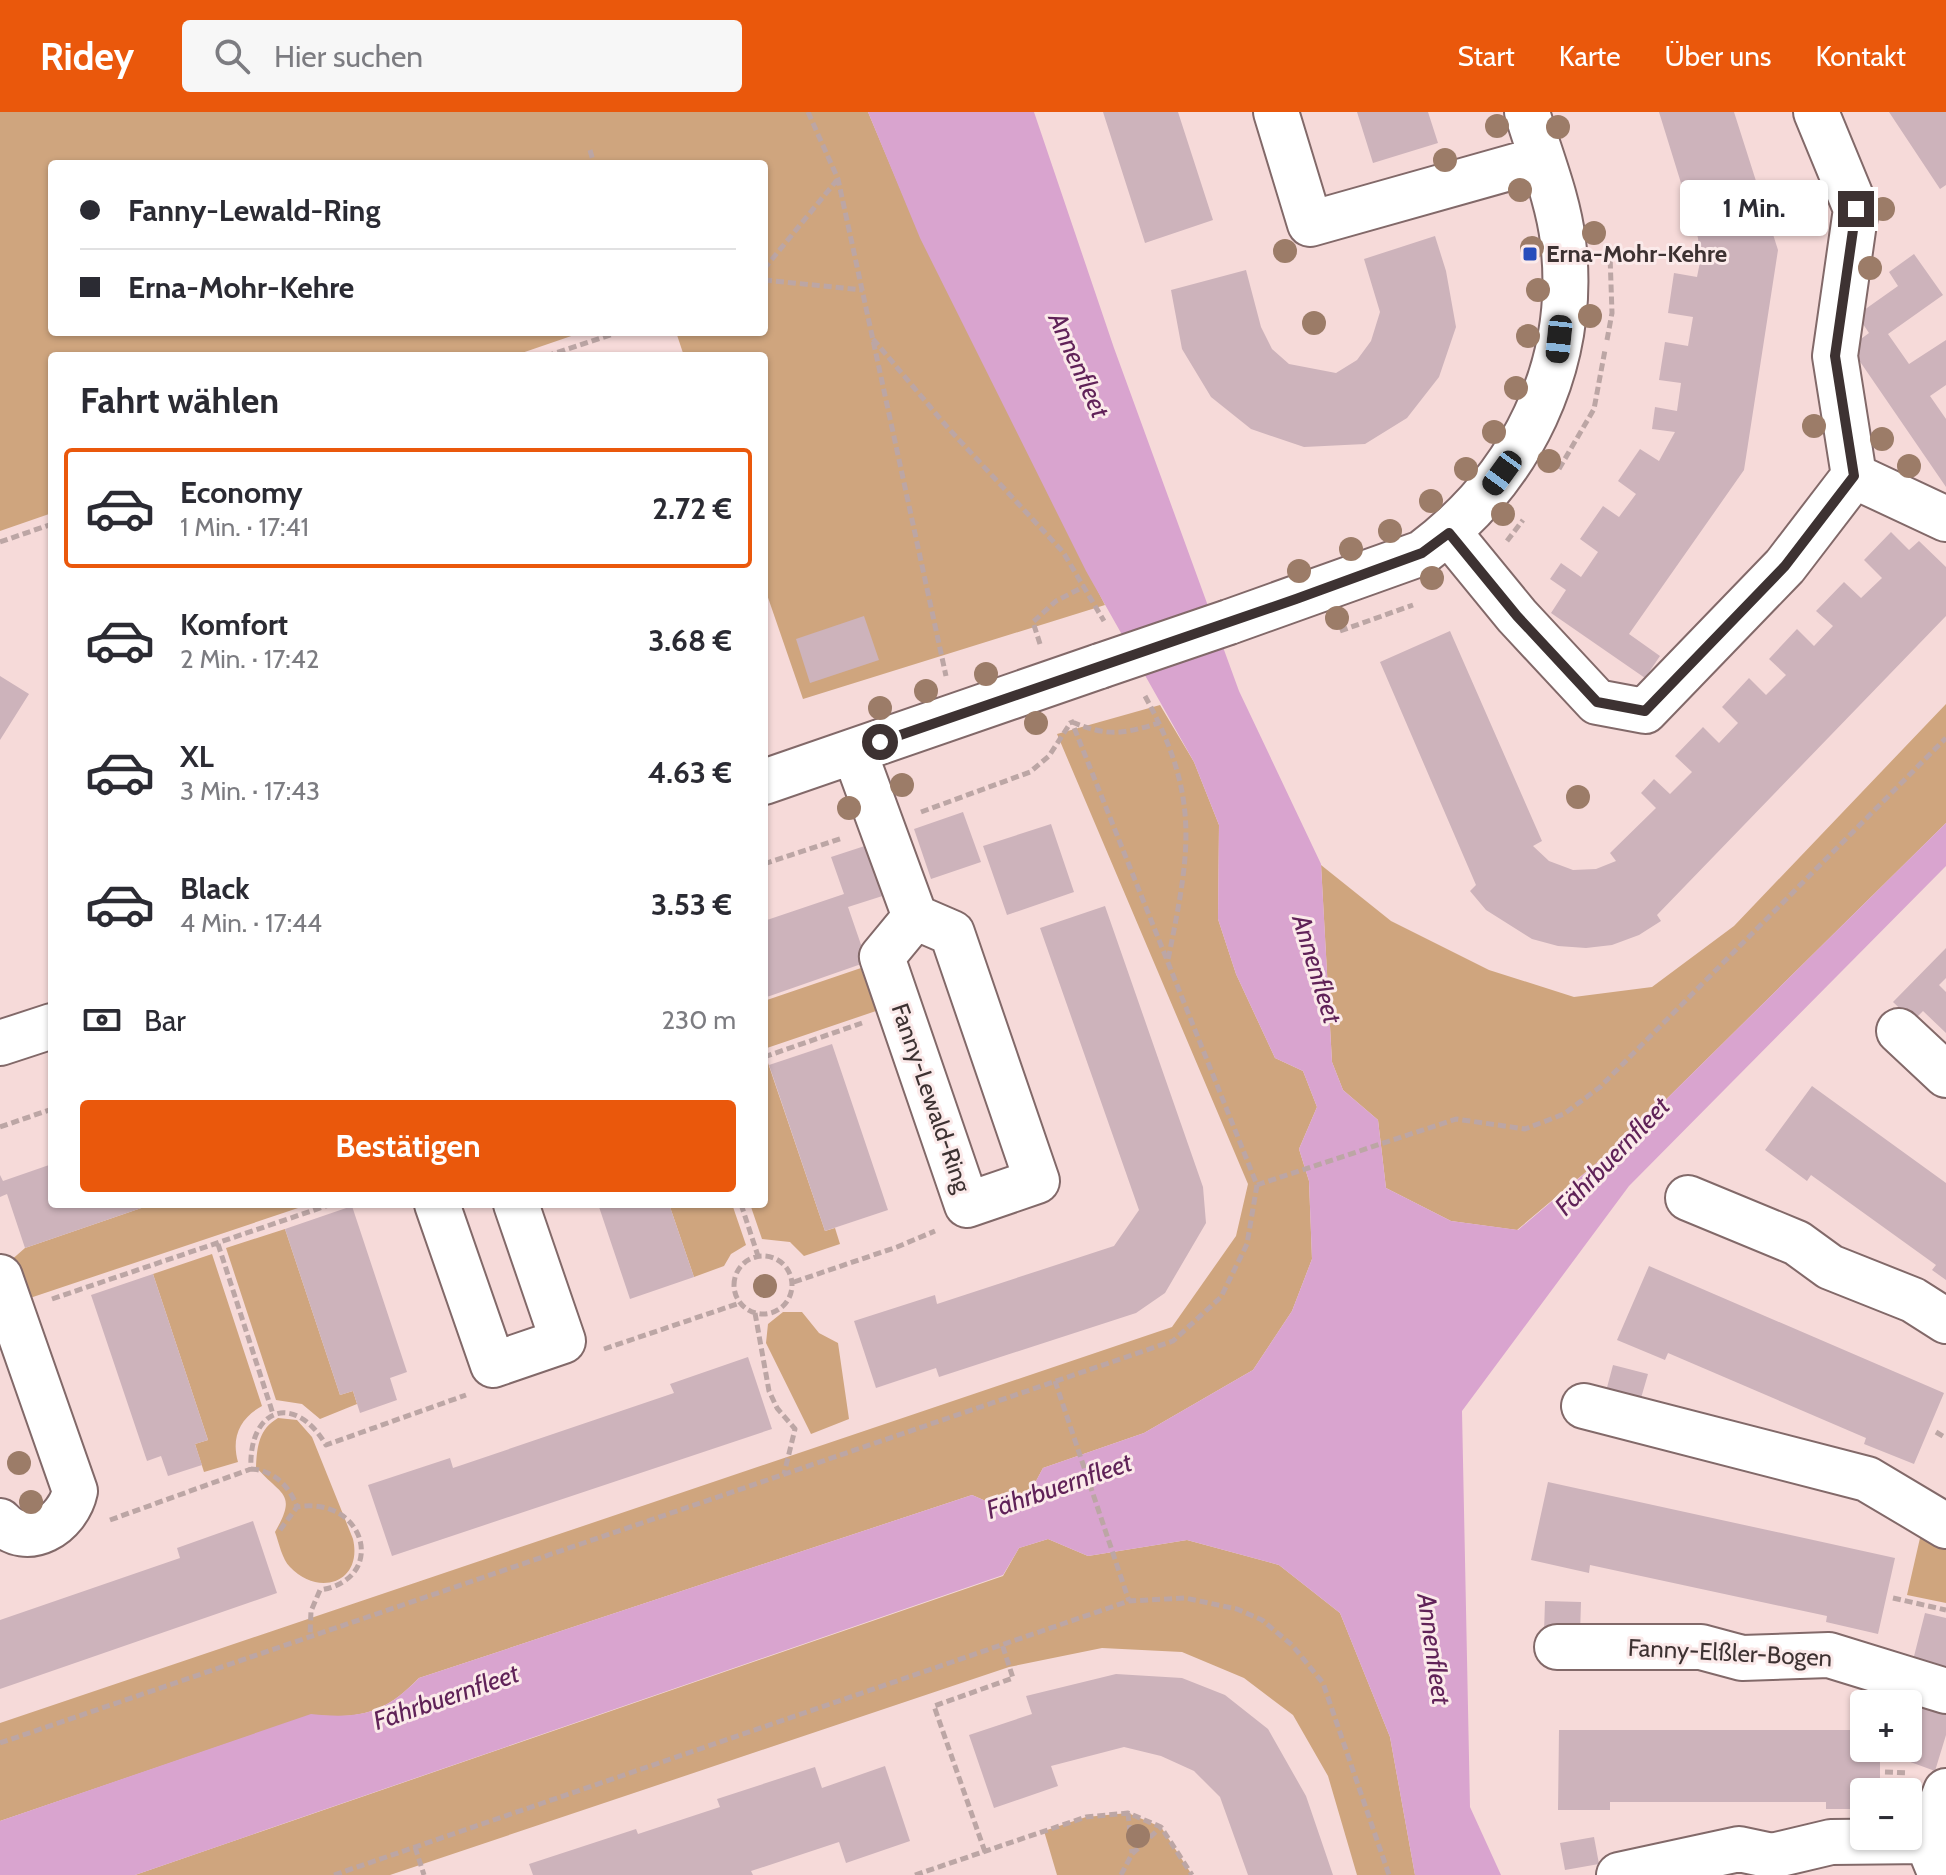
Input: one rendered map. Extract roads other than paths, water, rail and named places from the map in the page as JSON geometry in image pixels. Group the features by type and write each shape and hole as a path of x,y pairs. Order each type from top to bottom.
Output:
{"street":[{"path":"1276,112 1310,224 1541,159"},
{"path":"768,781 1422,553 1449,533 1485,497 1519,450 1544,403 1557,363 1564,291 1563,240 1527,112"},
{"path":"1449,533 1517,616 1597,702 1645,711 1785,566 1854,476 1835,356 1856,209 1816,112"},
{"path":"1854,476 1946,519"},
{"path":"854,751 915,917"},
{"name":"Fanny-Lewald-Ring","path":"915,917 952,933 1037,1181 967,1205 882,957 915,917"},
{"path":"0,1043 48,1027"},
{"path":"1899,1031 1946,1075"},
{"path":"1688,1198 1797,1243 1830,1267 1913,1300 1946,1321"},
{"path":"438,1208 493,1365 563,1341 517,1208"},
{"path":"0,1521 8,1530 25,1534 52,1527 72,1505 75,1491 6,1294"},
{"path":"1584,1406 1867,1479 1946,1526"},
{"name":"Fanny-Elßler-Bogen","path":"1557,1647 1701,1647 1742,1658 1829,1655 1946,1691"},
{"path":"1619,1875 1739,1849 1772,1856 1831,1842 1934,1858 1946,1791"}],"water":[{"path":"868,112 1034,112 1114,348 1239,691 1321,864 1332,1062 1343,1090 1378,1120 1386,1188 1451,1221 1518,1230 1631,1134 1946,823 1946,866 1629,1186 1462,1411 1470,1807 1501,1875 1415,1875 1390,1737 1340,1613 1279,1565 1187,1540 1088,1556 1048,1539 1019,1548 1003,1575 135,1875 0,1875 0,1821 311,1714 344,1716 382,1707 419,1678 972,1495 995,1505 1028,1496 1043,1468 1144,1433 1253,1370 1292,1311 1312,1259 1309,1181 1299,1149 1317,1107 1303,1071 1275,1058 1236,974 1218,919 1219,825 1194,762 1086,571 920,238"}],"place":[{"name":"Erna-Mohr-Kehre","path":"1530,254"}],"water label":[{"name":"Annenfleet","path":"1079,365"},
{"name":"Annenfleet","path":"1317,969"},
{"name":"Fährbuernfleet","path":"1612,1156"},
{"name":"Fährbuernfleet","path":"1059,1486"},
{"name":"Annenfleet","path":"1434,1649"},
{"name":"Fährbuernfleet","path":"446,1697"}]}
